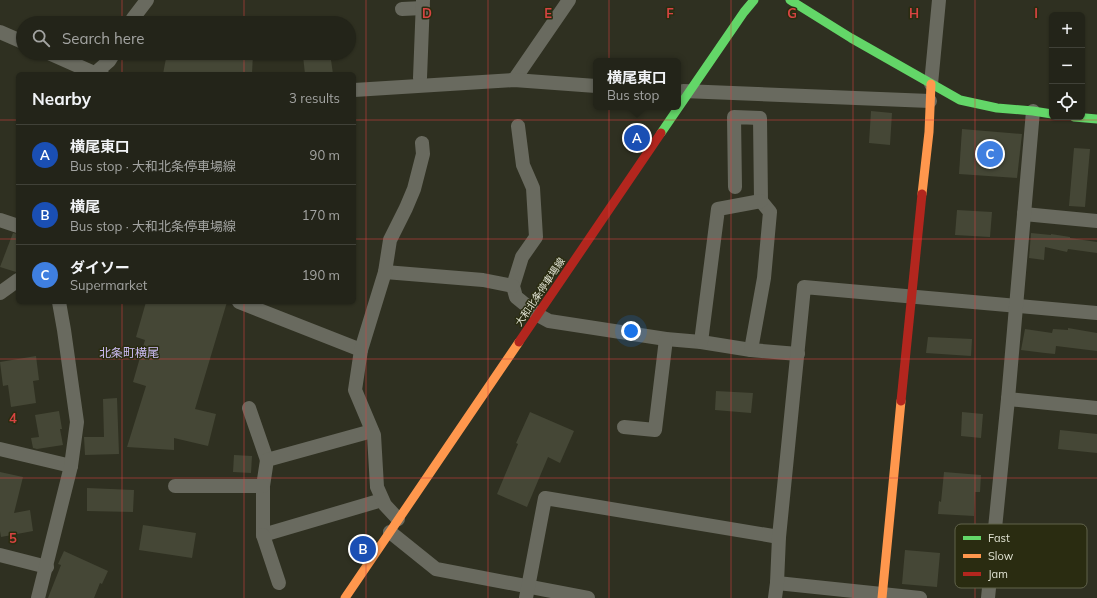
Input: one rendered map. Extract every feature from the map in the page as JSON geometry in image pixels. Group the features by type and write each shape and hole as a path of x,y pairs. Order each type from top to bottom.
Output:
{"street":[{"path":"135,16 147,0"},
{"path":"514,80 569,0"},
{"name":"大和北条停車場線","path":"684,91 754,0"},
{"path":"790,0 851,38 960,100 997,108 1049,114"},
{"path":"882,596 910,297 929,132 931,84 940,0"},
{"path":"402,9 423,4 420,78"},
{"path":"0,32 16,39"},
{"path":"65,60 92,72"},
{"path":"99,72 110,60"},
{"path":"356,90 514,80 593,86"},
{"path":"684,91 930,100"},
{"name":"大和北条停車場線","path":"346,598 398,519 538,315 672,110"},
{"path":"995,524 1033,111"},
{"path":"735,187 734,117 760,118 761,202 770,212 764,278 751,350"},
{"path":"1085,118 1097,119"},
{"path":"518,126 523,165 533,188 536,237 522,257 513,286 516,297 538,315 550,321 666,339 701,342 751,350 798,354"},
{"path":"398,519 385,505 377,487 374,435 355,390 361,350 385,272 390,240 406,208 418,176 423,154 422,143"},
{"path":"701,342 718,209 761,202"},
{"path":"1024,214 1097,221"},
{"path":"0,220 16,225"},
{"path":"385,272 483,280 513,286"},
{"path":"0,293 16,281"},
{"path":"775,598 804,287 1097,313"},
{"path":"38,598 47,567 71,466 77,422 59,304"},
{"path":"244,304 361,350"},
{"path":"624,428 655,430 666,339"},
{"path":"1008,399 1097,408"},
{"path":"249,408 267,460 263,486 263,535 278,583"},
{"path":"267,460 372,431"},
{"path":"0,449 71,466"},
{"path":"175,486 263,486"},
{"path":"527,592 545,498 780,537"},
{"path":"263,535 382,500"},
{"path":"390,532 436,569 527,592 588,598"},
{"path":"0,555 47,567"},
{"path":"777,583 882,596 920,598"},
{"path":"988,598 989,588"}],"building":[{"path":"166,60 253,60 252,72 163,72"},
{"path":"303,60 331,60 333,72 305,72"},
{"path":"871,111 892,113 890,145 869,143"},
{"path":"962,129 1022,134 1017,178 959,174"},
{"path":"1074,148 1090,149 1085,207 1069,206"},
{"path":"957,210 992,212 990,237 955,235"},
{"path":"13,233 16,234 16,272 0,267"},
{"path":"1031,233 1051,234 1097,242 1097,253 1068,249 1067,252 1045,247 1044,260 1029,258"},
{"path":"145,304 226,304 195,409 216,414 208,446 174,438 174,450 127,447 146,386 133,382 145,340 136,337"},
{"path":"1068,328 1097,333 1097,351 1056,346 1055,354 1021,350 1025,329 1052,333 1053,329 1068,330"},
{"path":"928,337 972,339 971,356 926,353"},
{"path":"36,356 39,380 33,381 36,403 11,407 8,385 3,386 0,362"},
{"path":"716,391 753,393 751,413 715,410"},
{"path":"117,398 119,454 85,455 84,437 104,437 103,399"},
{"path":"59,411 63,445 37,449 33,448 31,438 39,437 35,415"},
{"path":"530,412 574,431 560,463 548,457 527,507 497,494 518,444 516,443"},
{"path":"962,412 983,414 981,438 961,436"},
{"path":"1060,430 1097,434 1097,453 1058,449"},
{"path":"234,455 252,456 251,473 233,472"},
{"path":"0,472 23,477 14,513 30,510 33,531 1,537"},
{"path":"944,472 981,475 980,492 975,492 974,516 938,514 939,501 941,502"},
{"path":"87,488 134,490 133,512 87,511"},
{"path":"143,525 196,533 192,558 139,550"},
{"path":"905,550 940,553 937,587 902,584"},
{"path":"64,551 108,571 102,584 100,583 94,598 48,598 61,565 58,564"}],"traffic: fast":[{"path":"681,104 744,12 754,0"},
{"path":"790,0 851,38 960,100 997,108 1049,114"},
{"path":"661,133 677,110"},
{"path":"1085,118 1097,119"}],"traffic: slow":[{"path":"922,194 929,132 931,84"},
{"path":"345,598 519,342"},
{"path":"882,598 901,401"}],"traffic: jam":[{"path":"519,342 661,133"},
{"path":"901,401 922,194"}],"place":[{"name":"横尾東口","path":"637,138"},
{"name":"ダイソー","path":"990,154"},
{"name":"横尾","path":"363,549"}],"district":[{"name":"北条町横尾","path":"129,352"}]}
